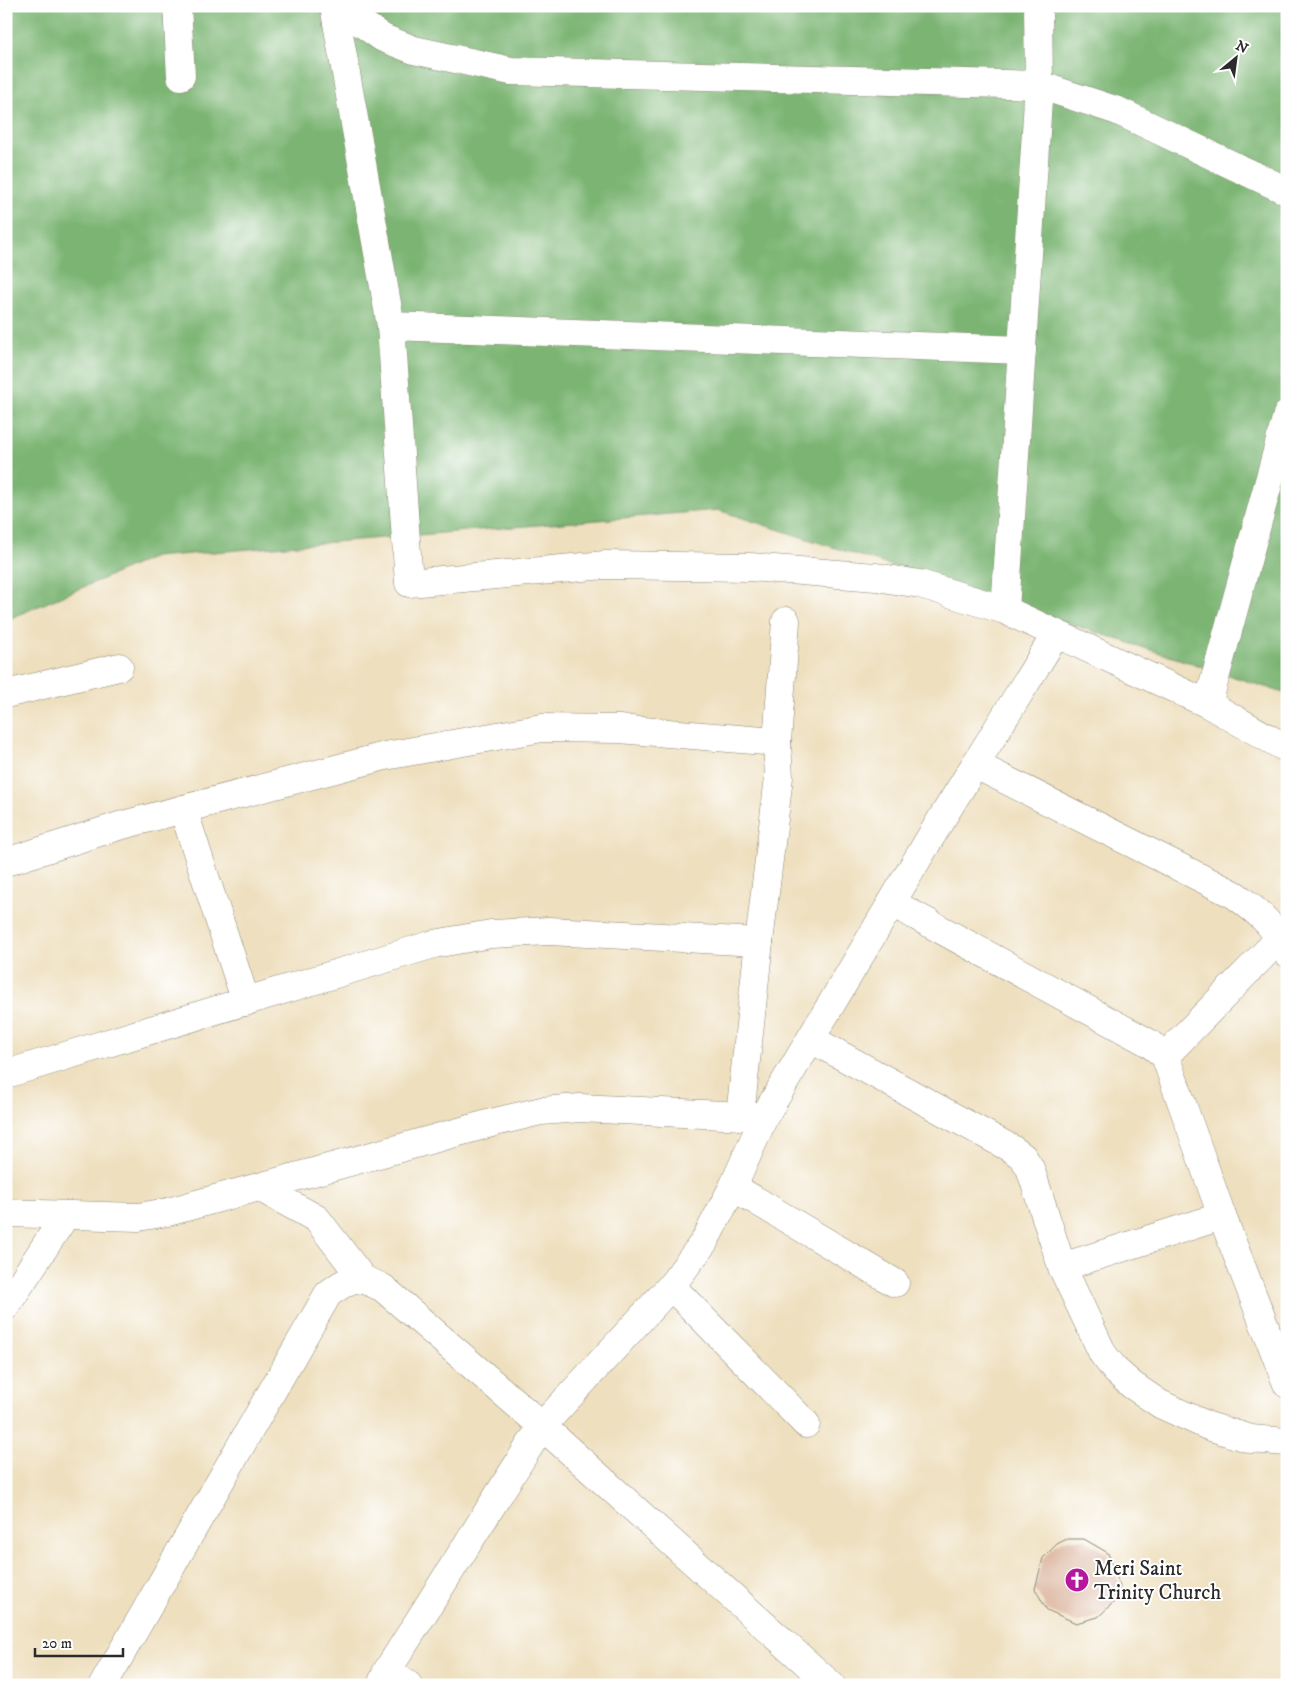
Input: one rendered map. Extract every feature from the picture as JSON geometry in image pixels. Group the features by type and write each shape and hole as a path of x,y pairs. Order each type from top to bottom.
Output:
{"street":[{"path":"177,6 181,76"},
{"path":"336,6 383,38 414,50 511,71 1039,85 1118,111 1287,191"},
{"path":"336,6 391,326 409,583 605,565 750,567 876,577 920,584 1005,610 1208,704 1285,747"},
{"path":"1005,610 1039,85 1038,6"},
{"path":"391,326 1022,350"},
{"path":"1208,704 1281,457 1287,415"},
{"path":"392,1680 542,1426 671,1286 704,1242 733,1187 752,1116 759,942 779,777 776,742 786,621"},
{"path":"752,1116 811,1039 1056,634"},
{"path":"6,694 119,667"},
{"path":"6,862 119,826 385,756 542,728 619,729 776,742"},
{"path":"976,765 1235,895 1264,916 1284,945 1165,1056"},
{"path":"183,809 246,1002"},
{"path":"892,903 1149,1043 1165,1056 1222,1216 1287,1384"},
{"path":"6,1074 434,944 491,934 549,931 759,942"},
{"path":"811,1039 1012,1149 1023,1157 1030,1168 1062,1267 1103,1354 1116,1371 1132,1385 1160,1404 1208,1426 1251,1440 1287,1442"},
{"path":"6,1213 65,1216 145,1216 168,1212 541,1111 580,1108 752,1116"},
{"path":"259,1187 317,1219 362,1278 383,1288 542,1426 831,1685"},
{"path":"733,1187 895,1283"},
{"path":"6,1306 65,1216"},
{"path":"1062,1267 1222,1216"},
{"path":"103,1685 328,1294 345,1281 362,1278"},
{"path":"671,1286 806,1424"}],"green space":[{"path":"6,6 1287,6 1287,694 718,510 154,557 6,620"}],"building":[{"name":"Meri Saint Trinity Church","path":"1067,1539 1084,1539 1108,1553 1120,1587 1114,1602 1098,1617 1076,1623 1047,1610 1035,1589 1043,1558 1057,1544"}],"place":[{"name":"Meri Saint Trinity Church","path":"1077,1580"}]}
